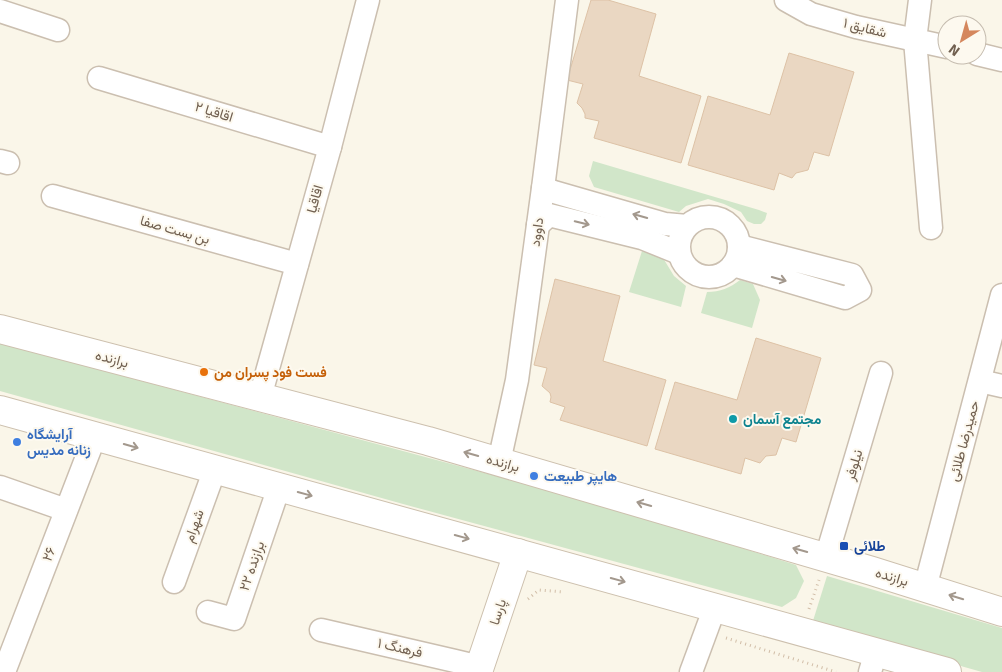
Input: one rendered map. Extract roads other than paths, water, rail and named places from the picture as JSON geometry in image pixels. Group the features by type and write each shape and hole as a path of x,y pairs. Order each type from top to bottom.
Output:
{"main road":[{"name":"برازنده","path":"0,330 428,441 826,558 1002,612"},
{"path":"0,410 518,553 710,619 802,631 873,662 947,672"},
{"name":"پارسا","path":"479,670 518,553"}],"street":[{"name":"اقاقیا","path":"260,397 330,147 367,0"},
{"name":"داوود","path":"499,462 516,380 567,0"},
{"name":"شقایق ۱","path":"786,0 811,14 856,27 937,45"},
{"path":"920,0 915,40 931,228"},
{"path":"0,11 58,30"},
{"path":"987,56 1002,60"},
{"name":"اقاقیا ۲","path":"99,78 330,147"},
{"path":"543,188 665,224 687,226"},
{"name":"بن بست صفا","path":"53,196 297,264"},
{"path":"538,225 549,215 642,238 679,252"},
{"path":"704,218 714,218 723,221 731,227 736,236 736,255 725,272 716,276 706,277 688,269 682,262 679,243 687,226 704,218"},
{"name":"حمیدرضا طلائی","path":"925,588 1002,295"},
{"name":"نیلوفر","path":"826,558 881,373"},
{"path":"980,380 1002,386"},
{"name":"۲۶","path":"4,663 95,436"},
{"name":"شهرام","path":"174,582 215,469"},
{"path":"0,487 66,510"},
{"name":"برازنده ۲۲","path":"208,612 234,619 279,487"},
{"path":"691,672 710,619"},
{"name":"فرهنگ ۱","path":"321,630 455,660 479,670"}],"place":[{"name":"فست فود پسران من","path":"204,372"},
{"name":"مجتمع آسمان","path":"733,419"},
{"name":"آرایشگاه زنانه مدیس","path":"17,442"},
{"name":"هایپر طبیعت","path":"534,476"},
{"name":"طلائی","path":"844,546"}]}
